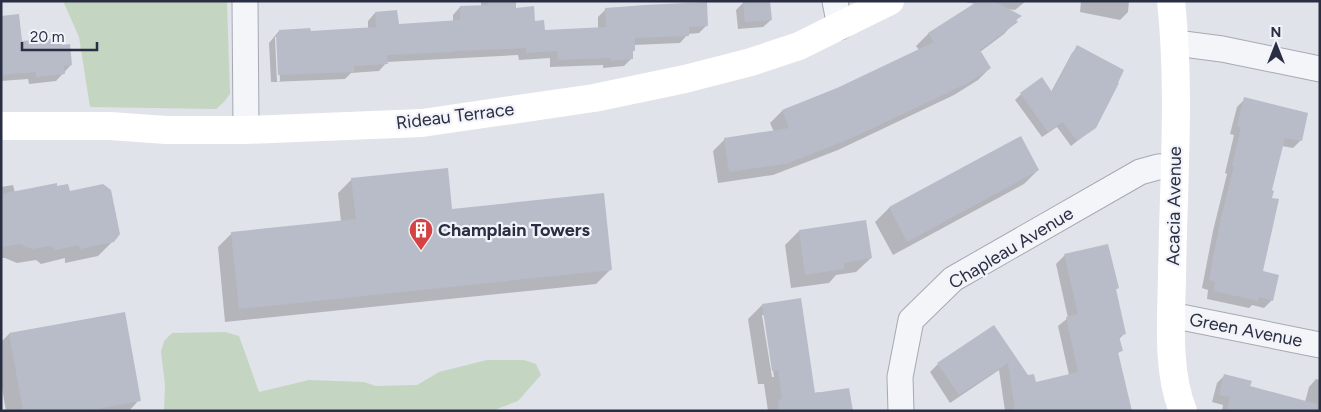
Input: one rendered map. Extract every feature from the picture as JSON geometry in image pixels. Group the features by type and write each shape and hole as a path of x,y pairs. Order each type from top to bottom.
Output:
{"street":[{"path":"245,1 246,130"},
{"name":"Rideau Terrace","path":"1,126 110,126 166,130 246,130 422,123 594,98 685,80 751,62 799,46 838,14 890,1"},
{"name":"Acacia Avenue","path":"1171,1 1176,43 1171,316 1172,357 1183,411"},
{"path":"1176,43 1222,49 1320,69"},
{"name":"Chapleau Avenue","path":"901,411 900,376 911,320 953,280 1140,172 1158,167 1175,166"},
{"name":"Green Avenue","path":"1171,316 1320,345"}],"green space":[{"path":"63,1 227,1 230,94 216,109 90,107 79,37"},
{"path":"225,332 239,336 259,392 309,380 364,382 376,386 417,385 439,372 487,360 524,360 536,364 541,375 518,401 492,411 164,411 165,385 161,352 164,341 172,333"}],"building":[{"path":"488,1 516,1 516,8 534,6 535,21 544,20 545,30 606,27 605,8 707,2 708,26 689,27 689,36 635,38 633,59 611,61 610,58 558,60 557,51 526,53 526,48 455,51 387,55 388,64 354,66 354,72 278,75 276,34 279,33 279,30 310,28 311,31 376,27 375,12 397,10 399,24 460,20 460,6 489,5"},
{"path":"743,1 770,1 772,20 745,22"},
{"path":"978,1 994,1 1022,16 1016,20 1018,22 980,50 991,68 968,83 852,138 786,164 729,172 724,138 789,128 782,110 837,88 934,42 928,33"},
{"path":"19,14 22,41 61,38 62,45 70,44 72,65 64,66 65,74 36,77 36,72 1,75 1,16"},
{"path":"1077,45 1124,70 1096,128 1077,141 1063,122 1048,132 1020,93 1042,77 1052,92"},
{"path":"1244,97 1308,113 1302,141 1285,138 1272,190 1274,191 1272,198 1279,199 1263,271 1279,275 1273,301 1259,297 1258,301 1214,291 1215,282 1209,280 1220,222 1234,166 1232,166 1241,127 1237,126"},
{"path":"1021,136 1039,170 907,242 889,207"},
{"name":"Champlain Towers","path":"448,168 452,209 604,193 612,270 239,309 231,232 356,219 351,178"},
{"path":"57,183 57,186 68,184 70,191 103,184 111,190 120,234 114,242 80,249 79,245 56,250 51,246 32,249 20,244 1,247 1,194"},
{"path":"866,220 872,258 844,263 844,269 805,275 799,230"},
{"path":"1108,244 1119,288 1116,289 1126,334 1119,336 1123,351 1118,352 1132,411 1015,411 1008,363 959,395 937,363 994,325 1028,375 1034,374 1036,382 1078,372 1066,317 1078,314 1064,254"},
{"path":"801,298 815,393 849,388 853,411 779,411 778,400 782,399 778,370 772,371 762,304"},
{"path":"125,312 141,401 85,411 23,411 9,333"},
{"path":"1224,374 1252,381 1250,386 1317,404 1316,411 1227,411 1230,397 1219,395"}],"place":[{"name":"Champlain Towers","path":"421,251"}]}
